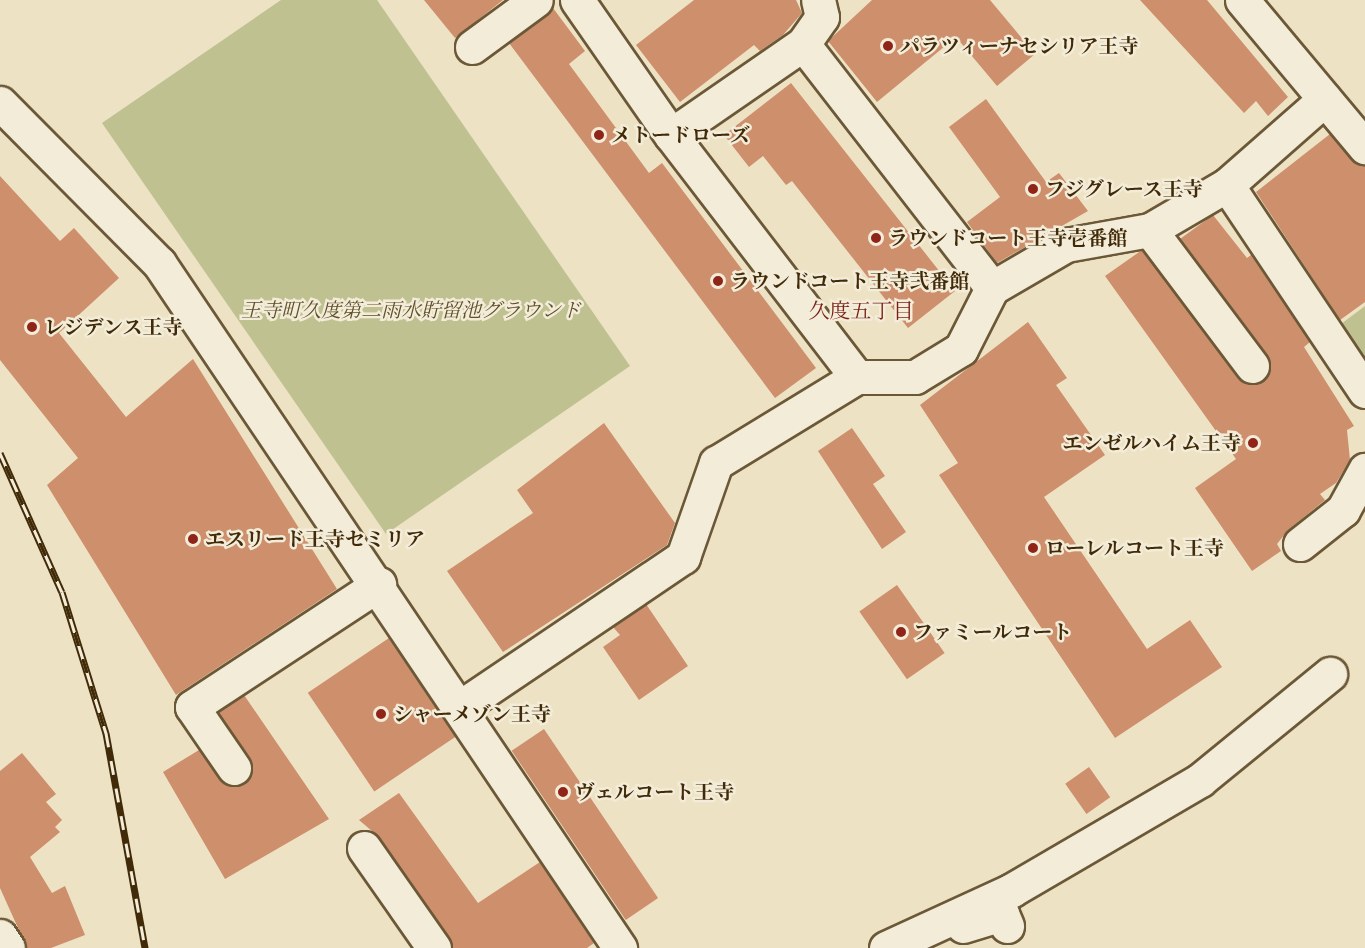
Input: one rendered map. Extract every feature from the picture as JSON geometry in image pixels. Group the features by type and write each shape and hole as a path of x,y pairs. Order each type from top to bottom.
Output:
{"street":[{"path":"472,47 536,0"},
{"path":"577,0 671,135 857,377"},
{"path":"671,135 803,44 822,17 818,0"},
{"path":"1242,0 1365,147"},
{"path":"803,44 992,288"},
{"path":"462,706 683,557 716,463 857,377 915,377 961,348 992,288 1066,245 1150,230 1227,185 1325,99"},
{"path":"0,103 159,263 462,706 620,948"},
{"path":"1227,185 1365,391"},
{"path":"1150,230 1252,366"},
{"path":"1300,544 1343,510 1365,470"},
{"path":"234,768 192,707 379,584"},
{"path":"887,948 1012,890 1200,780 1330,674"},
{"path":"364,848 434,948"},
{"path":"887,948 1002,914 1007,926"},
{"path":"0,936 8,948"}],"green space":[{"name":"王寺町久度第二雨水貯留池グラウンド","path":"281,0 377,0 630,366 386,534 102,123"},
{"path":"1365,306 1365,361 1341,324"}],"building":[{"path":"424,0 503,0 455,38"},
{"path":"694,0 796,0 802,13 783,35 760,51 754,45 680,102 636,45"},
{"name":"パラツィーナセシリア王寺","path":"872,0 990,0 1035,54 997,86 956,37 877,102 828,41"},
{"path":"1140,0 1207,0 1288,97 1268,116 1256,101 1244,113"},
{"name":"ラウンドコート王寺弐番館","path":"553,8 585,51 569,64 649,173 662,163 816,368 775,398 509,43"},
{"name":"ラウンドコート王寺壱番館","path":"791,83 955,291 908,328 792,181 786,185 763,156 749,167 724,135"},
{"name":"フジグレース王寺","path":"986,99 1046,182 1059,173 1088,211 997,263 967,222 1000,197 949,127"},
{"path":"1330,134 1351,159 1365,165 1365,302 1340,320 1256,192"},
{"name":"エスリード王寺セミリア","path":"0,176 60,241 74,228 119,278 59,333 126,417 193,359 337,589 176,695 47,485 78,458 0,360"},
{"path":"1213,215 1247,258 1251,255 1310,342 1304,347 1354,426 1347,430 1350,460 1336,483 1320,494 1325,500 1288,530 1277,544 1281,551 1252,571 1195,488 1236,459 1105,276 1142,250 1237,377 1245,383 1263,381 1269,373 1267,355 1180,239"},
{"name":"ローレルコート王寺","path":"1028,322 1067,378 1056,385 1105,455 1044,497 1147,649 1190,620 1222,667 1115,738 939,475 958,463 920,405"},
{"path":"604,423 675,523 667,545 503,652 447,571 533,513 517,490"},
{"path":"852,428 885,476 873,484 906,532 882,549 818,451"},
{"name":"ファミールコート","path":"897,585 945,653 907,679 859,611"},
{"path":"646,604 688,666 639,700 603,647 620,635 613,627"},
{"name":"シャーメゾン王寺","path":"389,638 456,737 374,791 308,693"},
{"path":"244,695 329,819 225,879 163,772 199,750 225,785 245,783 251,776 250,758 218,712"},
{"name":"ヴェルコート王寺","path":"544,729 658,898 626,920 512,751"},
{"path":"22,753 56,794 46,802 62,820 55,827 60,832 30,857 52,893 65,886 85,935 51,948 27,948 0,888 0,771"},
{"path":"1089,767 1110,797 1086,814 1065,784"},
{"path":"399,793 478,903 540,862 594,943 587,948 452,948 379,837 359,820"}],"railway":[{"path":"0,453 62,592 106,733 145,948"}],"place":[{"name":"パラツィーナセシリア王寺","path":"888,46"},
{"name":"メトードローズ","path":"599,135"},
{"name":"フジグレース王寺","path":"1033,189"},
{"name":"ラウンドコート王寺壱番館","path":"876,238"},
{"name":"ラウンドコート王寺弐番館","path":"718,281"},
{"name":"レジデンス王寺","path":"32,327"},
{"name":"エンゼルハイム王寺","path":"1253,443"},
{"name":"エスリード王寺セミリア","path":"193,539"},
{"name":"ローレルコート王寺","path":"1033,548"},
{"name":"ファミールコート","path":"901,632"},
{"name":"シャーメゾン王寺","path":"381,714"},
{"name":"ヴェルコート王寺","path":"563,792"}],"district":[{"name":"久度五丁目","path":"861,312"}]}
